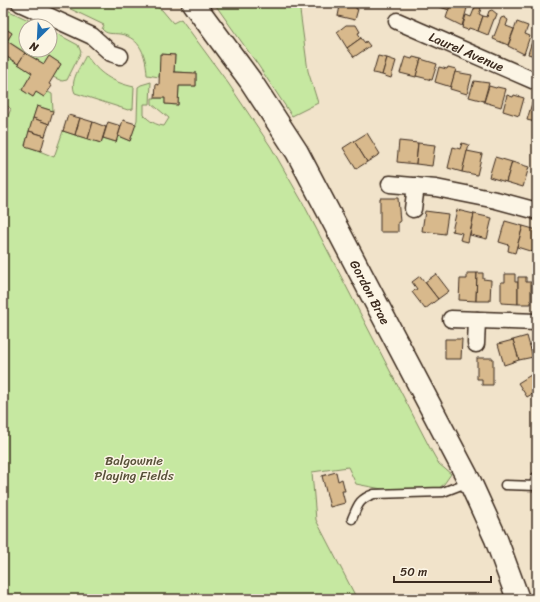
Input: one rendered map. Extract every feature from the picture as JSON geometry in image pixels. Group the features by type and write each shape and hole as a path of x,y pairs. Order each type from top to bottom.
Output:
{"main road":[{"name":"Gordon Brae","path":"193,3 250,80 297,152 470,482 496,539 518,599"}],"street":[{"path":"20,3 92,36 111,53 120,56"},
{"name":"Laurel Avenue","path":"397,21 537,82"},
{"path":"390,184 436,188 496,200 537,211"},
{"path":"413,209 416,186"},
{"path":"451,319 537,322"},
{"path":"476,344 477,320"}],"lane":[{"path":"505,486 536,486 536,477"},
{"path":"352,519 361,500 374,494 443,492 470,482"}],"green space":[{"name":"Balgownie Playing Fields","path":"58,3 150,3 162,10 173,23 181,19 228,83 271,147 303,203 431,450 439,464 451,474 444,484 438,489 387,490 356,484 348,467 312,472 316,520 357,599 3,599 3,125 11,109 3,101 3,56 4,55 32,73 22,90 33,97 36,92 44,97 48,92 52,94 53,111 37,106 25,145 54,157 63,131 101,143 103,138 116,142 118,136 130,141 137,120 138,87 141,85 151,82 150,104 144,104 144,115 158,125 164,126 169,118 152,104 152,98 165,98 165,104 178,105 179,86 196,86 196,73 174,72 175,55 161,54 159,77 147,75 144,55 138,44 133,39 120,34 106,32 102,29 104,25"},
{"path":"214,3 299,3 308,71 318,103 292,116"},
{"path":"3,8 24,18 18,18 18,48 7,41 12,33 3,27"},
{"path":"58,34 78,45 81,52 67,80 62,81 53,77 61,64 52,58 58,58"},
{"path":"86,55 101,72 113,80 134,87 133,109 128,110 75,93 73,84"},
{"path":"34,58 48,58 44,64"}],"building":[{"path":"334,3 357,3 356,9 358,9 355,20 338,16 340,6"},
{"path":"434,3 451,3 449,10"},
{"path":"451,3 459,3 458,5 467,8 462,26 446,18"},
{"path":"479,6 481,9 479,14 483,16 478,31 469,28 468,30 462,28 466,15 471,17 475,7"},
{"path":"492,10 497,14 488,35 478,31 483,16 487,17 489,11"},
{"path":"504,17 508,20 506,26 514,29 508,45 493,39 501,18"},
{"path":"517,22 528,26 525,34 530,36 524,54 508,46"},
{"path":"346,25 356,25 360,32 358,33 361,38 347,48 337,32"},
{"path":"3,27 12,33 7,41 18,48 18,58 22,58 18,64 4,55 3,56"},
{"path":"361,38 370,46 354,57 347,48"},
{"path":"533,38 537,40 537,59 534,58 535,56 528,54"},
{"path":"160,54 175,55 174,72 196,73 196,86 179,86 178,105 165,104 165,98 155,98 156,84 159,85"},
{"path":"378,56 387,58 382,75 373,73"},
{"path":"405,57 421,59 416,77 400,73"},
{"path":"22,58 34,58 44,64 48,58 52,58 61,64 49,84 52,86 44,97 36,92 33,97 22,90 32,73 18,64"},
{"path":"387,58 396,61 391,78 382,75"},
{"path":"421,59 437,64 432,80 416,76"},
{"path":"439,67 456,69 451,87 435,82"},
{"path":"455,72 472,75 467,94 450,89"},
{"path":"474,81 489,83 484,101 469,97"},
{"path":"489,86 506,89 501,107 484,102"},
{"path":"507,95 513,97 514,95 524,98 519,116 503,111"},
{"path":"532,103 537,105 537,117 535,122 527,120"},
{"path":"3,106 8,108 3,119"},
{"path":"37,106 53,111 49,124 33,118"},
{"path":"68,115 80,118 75,135 63,131"},
{"path":"33,118 49,124 45,136 29,131"},
{"path":"80,118 93,122 88,139 75,135"},
{"path":"123,120 136,124 130,141 118,136"},
{"path":"93,122 106,127 101,143 88,139"},
{"path":"108,122 121,126 116,142 103,138"},
{"path":"29,131 45,136 41,151 25,146"},
{"path":"367,133 380,154 367,162 354,141"},
{"path":"354,141 367,162 356,169 343,148"},
{"path":"399,141 418,143 416,164 397,162"},
{"path":"418,143 435,145 432,166 416,164"},
{"path":"462,143 469,145 462,172 448,168 453,147 460,149"},
{"path":"467,151 482,154 477,175 462,172"},
{"path":"495,157 512,162 506,182 489,177"},
{"path":"512,162 529,167 523,187 506,182"},
{"path":"380,198 398,198 400,222 398,222 398,232 380,232"},
{"path":"457,210 474,214 468,242 460,240 462,233 452,231"},
{"path":"425,211 448,214 445,234 422,231"},
{"path":"474,214 492,218 487,239 470,235"},
{"path":"505,221 523,226 515,253 508,251 509,245 499,242"},
{"path":"523,226 537,230 537,238 533,252 517,247"},
{"path":"467,273 477,273 476,301 459,300 460,279 467,279"},
{"path":"477,273 483,273 483,279 491,280 490,301 476,301"},
{"path":"436,274 449,291 438,299 425,282"},
{"path":"505,274 515,274 515,282 518,282 518,304 501,303 501,282 505,282"},
{"path":"420,276 438,299 425,309 412,292 417,289 412,282"},
{"path":"518,277 526,277 526,282 531,282 531,304 518,304"},
{"path":"527,336 533,357 519,360 513,340"},
{"path":"445,339 462,339 461,359 445,359"},
{"path":"513,340 519,360 504,365 498,344"},
{"path":"477,358 493,358 493,385 482,385 482,379 477,379"},
{"path":"534,373 537,378 537,391 527,397 518,383"},
{"path":"336,472 338,481 342,479 345,491 342,491 345,503 330,507 322,476"}]}
